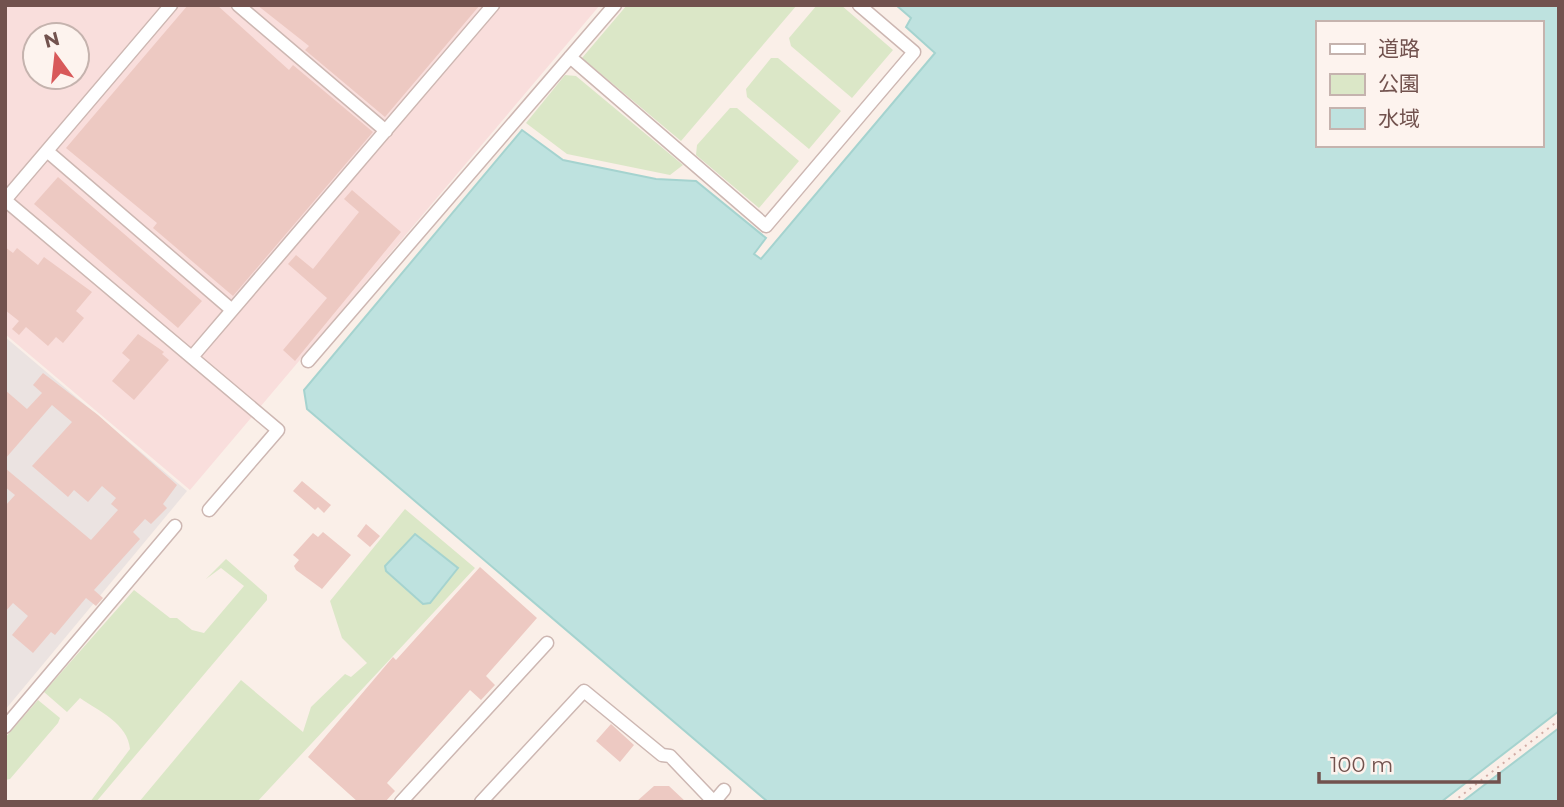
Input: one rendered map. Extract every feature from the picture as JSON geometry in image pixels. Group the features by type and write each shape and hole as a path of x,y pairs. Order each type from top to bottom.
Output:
{"lane":[{"path":"171,5 5,200 278,430 209,510"},
{"path":"238,5 386,131"},
{"path":"192,357 493,5"},
{"path":"308,361 615,5"},
{"path":"570,57 766,226 914,52 859,5"},
{"path":"47,151 232,310"},
{"path":"5,727 175,526"},
{"path":"401,802 547,643"},
{"path":"481,802 584,691 662,755 670,756 714,802 724,790"}],"path":[{"path":"1452,802 1559,720"}],"shaded area":[{"path":"5,5 600,5 190,490 5,334"},
{"path":"5,337 187,491 5,710"}],"green space":[{"path":"627,5 797,5 681,141 582,58"},
{"path":"817,5 841,5 893,50 852,98 791,46 789,38"},
{"path":"771,58 778,58 841,111 809,149 747,97 746,89"},
{"path":"565,75 576,76 683,165 670,175 567,154 526,123"},
{"path":"730,108 737,108 799,161 759,208 696,155 697,145"},
{"path":"405,509 475,568 257,802 139,802 241,680 303,732 311,707 345,674 351,677 367,663 342,638 330,601"},
{"path":"226,559 267,595 267,600 96,802 90,802 130,749 128,740 118,725 80,698 67,712 44,692 134,590 170,618 177,618 192,630 204,633 244,586 221,568 206,579"},
{"path":"38,700 60,718 58,723 10,779 5,780 5,738"}],"water":[{"path":"896,5 1559,5 1559,711 1441,802 768,802 307,409 304,390 522,130 563,160 656,179 696,181 766,238 754,254 761,259 935,53 906,27 911,18"},
{"path":"415,534 458,568 430,603 423,604 386,571 385,566"},
{"path":"1559,728 1559,802 1462,802"}],"building":[{"path":"188,5 217,5 289,70 293,65 373,132 233,296 153,228 157,223 66,148"},
{"path":"257,5 480,5 385,117 305,50 309,46"},
{"path":"58,177 202,301 178,328 34,204"},
{"path":"352,190 401,232 295,361 283,350 327,298 288,264 296,255 313,269 359,212 344,199"},
{"path":"5,247 13,253 17,248 38,265 44,257 92,292 76,311 84,318 63,343 56,337 48,346 26,327 19,335 12,329 19,321 5,310"},
{"path":"138,334 164,352 162,354 169,360 134,400 112,381 130,360 122,353"},
{"path":"43,373 98,415 177,485 163,504 167,508 151,524 145,519 133,532 140,539 94,590 103,598 96,606 86,598 55,635 51,632 33,653 12,635 28,616 13,603 5,612 5,506 15,495 5,487 5,468 91,540 118,510 111,504 116,498 102,486 88,502 74,490 68,497 32,466 72,422 52,405 5,459 5,390 27,409 42,393 33,385"},
{"path":"302,481 331,505 324,513 318,507 315,510 293,491"},
{"path":"366,524 380,536 370,547 357,536"},
{"path":"323,532 351,555 322,589 296,570 294,566 299,560 293,555 313,533 318,537"},
{"path":"480,567 537,618 486,676 495,685 481,700 470,690 387,783 395,791 385,802 358,802 308,757 393,657 396,660"},
{"path":"611,724 634,745 620,762 596,741"},
{"path":"654,786 669,786 686,802 636,802"}]}
